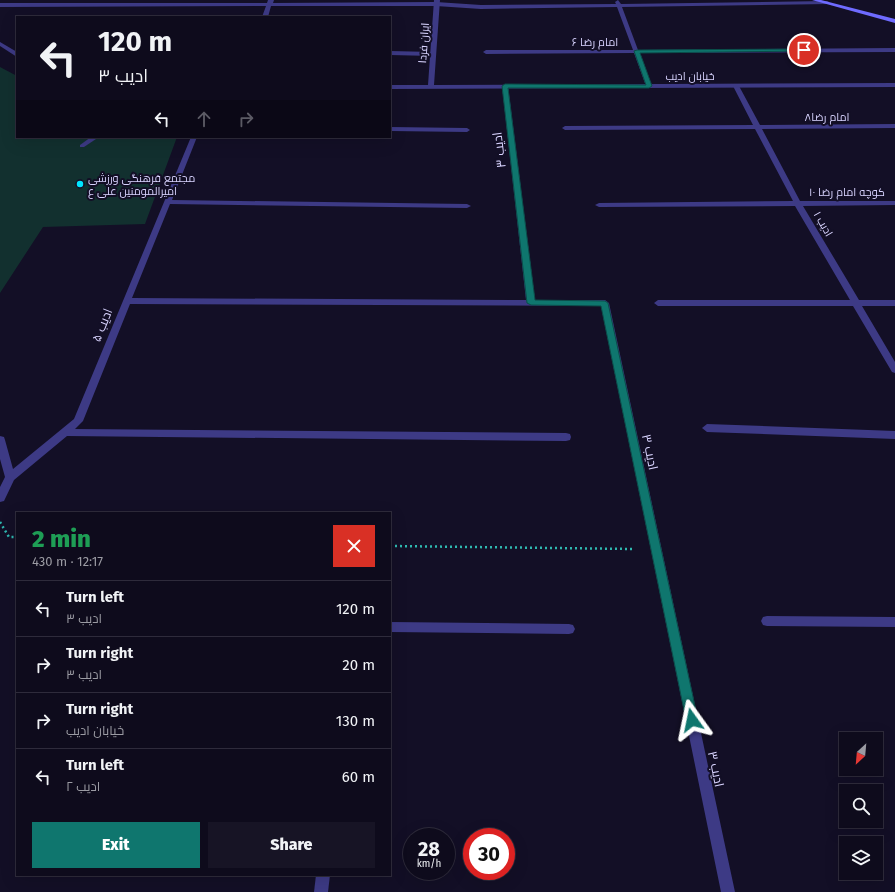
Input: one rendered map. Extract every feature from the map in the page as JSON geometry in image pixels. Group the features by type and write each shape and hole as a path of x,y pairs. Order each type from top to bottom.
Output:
{"main road":[{"path":"815,0 895,21"}],"street":[{"path":"265,16 271,2"},
{"path":"0,5 437,2 481,7 619,3 827,3"},
{"name":"ایران فردا","path":"431,87 437,2"},
{"path":"619,3 649,86"},
{"path":"0,44 16,54"},
{"name":"امام رضا ۶","path":"486,52 895,50"},
{"path":"391,53 433,54"},
{"name":"ادیب ۳","path":"505,86 531,303 605,303 728,892"},
{"name":"ادیب ۱","path":"736,86 798,204 895,370"},
{"name":"خیابان ادیب","path":"391,87 895,86"},
{"name":"امام رضا۸","path":"565,128 895,126"},
{"path":"391,129 467,130"},
{"path":"82,146 94,138"},
{"name":"ادیب ۵","path":"0,498 10,477 78,421 194,138"},
{"path":"167,202 467,206"},
{"name":"کوچه امام رضا ۱۰","path":"598,205 895,203"},
{"path":"127,301 531,303"},
{"path":"658,303 895,303"},
{"path":"707,428 895,435"},
{"path":"65,432 566,437"},
{"path":"0,440 10,477"},
{"path":"767,621 895,622"},
{"path":"391,627 569,629"},
{"path":"321,892 323,876"}],"path":[{"path":"0,522 9,537 16,537"},
{"path":"391,546 656,549"}],"green space":[{"name":"مجتمع فرهنگی ورزشی امیرالمومنین علی ‌ع","path":"0,67 16,75 16,138 177,138 145,224 43,227 0,293"}],"place":[{"name":"مجتمع فرهنگی ورزشی امیرالمومنین علی ‌ع","path":"80,184"}],"route":[{"path":"692,720 605,303 531,303 505,86 649,86 637,51 804,50"}]}
